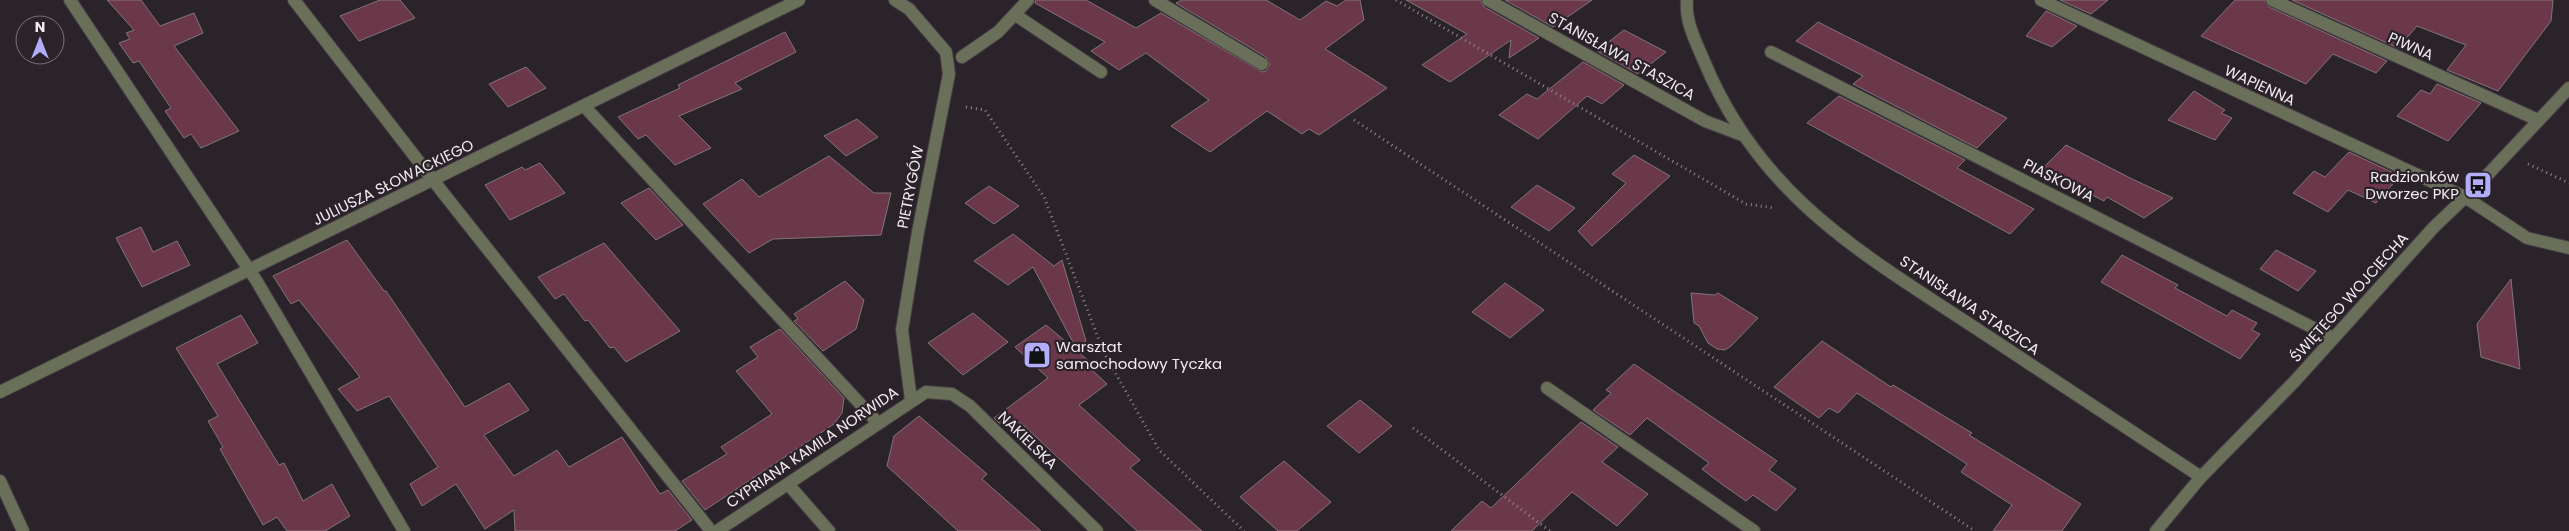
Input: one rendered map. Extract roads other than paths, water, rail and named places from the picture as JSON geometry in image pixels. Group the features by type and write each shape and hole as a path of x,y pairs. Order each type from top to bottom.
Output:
{"street":[{"path":"70,0 248,270 404,531"},
{"path":"294,0 711,531"},
{"name":"JULIUSZA SŁOWACKIEGO","path":"0,392 799,0"},
{"name":"PIETRYGÓW","path":"895,0 909,9 946,52 949,74 918,232 902,330 911,400"},
{"path":"962,57 986,43 1017,16 1028,0"},
{"path":"1155,0 1262,64"},
{"name":"STANISŁAWA STASZICA","path":"1488,0 1705,121 1742,135"},
{"name":"STANISŁAWA STASZICA","path":"1687,0 1693,34 1705,64 1742,135 1762,163 1799,202 1851,245 2201,478"},
{"name":"WAPIENNA","path":"2042,0 2465,197 2527,238 2569,248"},
{"name":"PIWNA","path":"2272,0 2538,120"},
{"path":"1017,16 1102,72"},
{"name":"PIASKOWA","path":"1771,52 2333,338"},
{"name":"ŚWIĘTEGO WOJCIECHA","path":"2156,531 2201,478 2434,227 2507,155 2569,89"},
{"path":"584,106 877,422"},
{"path":"1547,388 1754,531"},
{"name":"CYPRIANA KAMILA NORWIDA","path":"717,531 877,422 926,392"},
{"name":"NAKIELSKA","path":"926,392 952,394 970,406 1097,531"},
{"path":"0,481 23,531"},
{"path":"788,484 829,531"}],"place":[{"name":"Radzionków Dworzec PKP","path":"2478,185"},
{"name":"Warsztat samochodowy Tyczka","path":"1037,355"}]}
